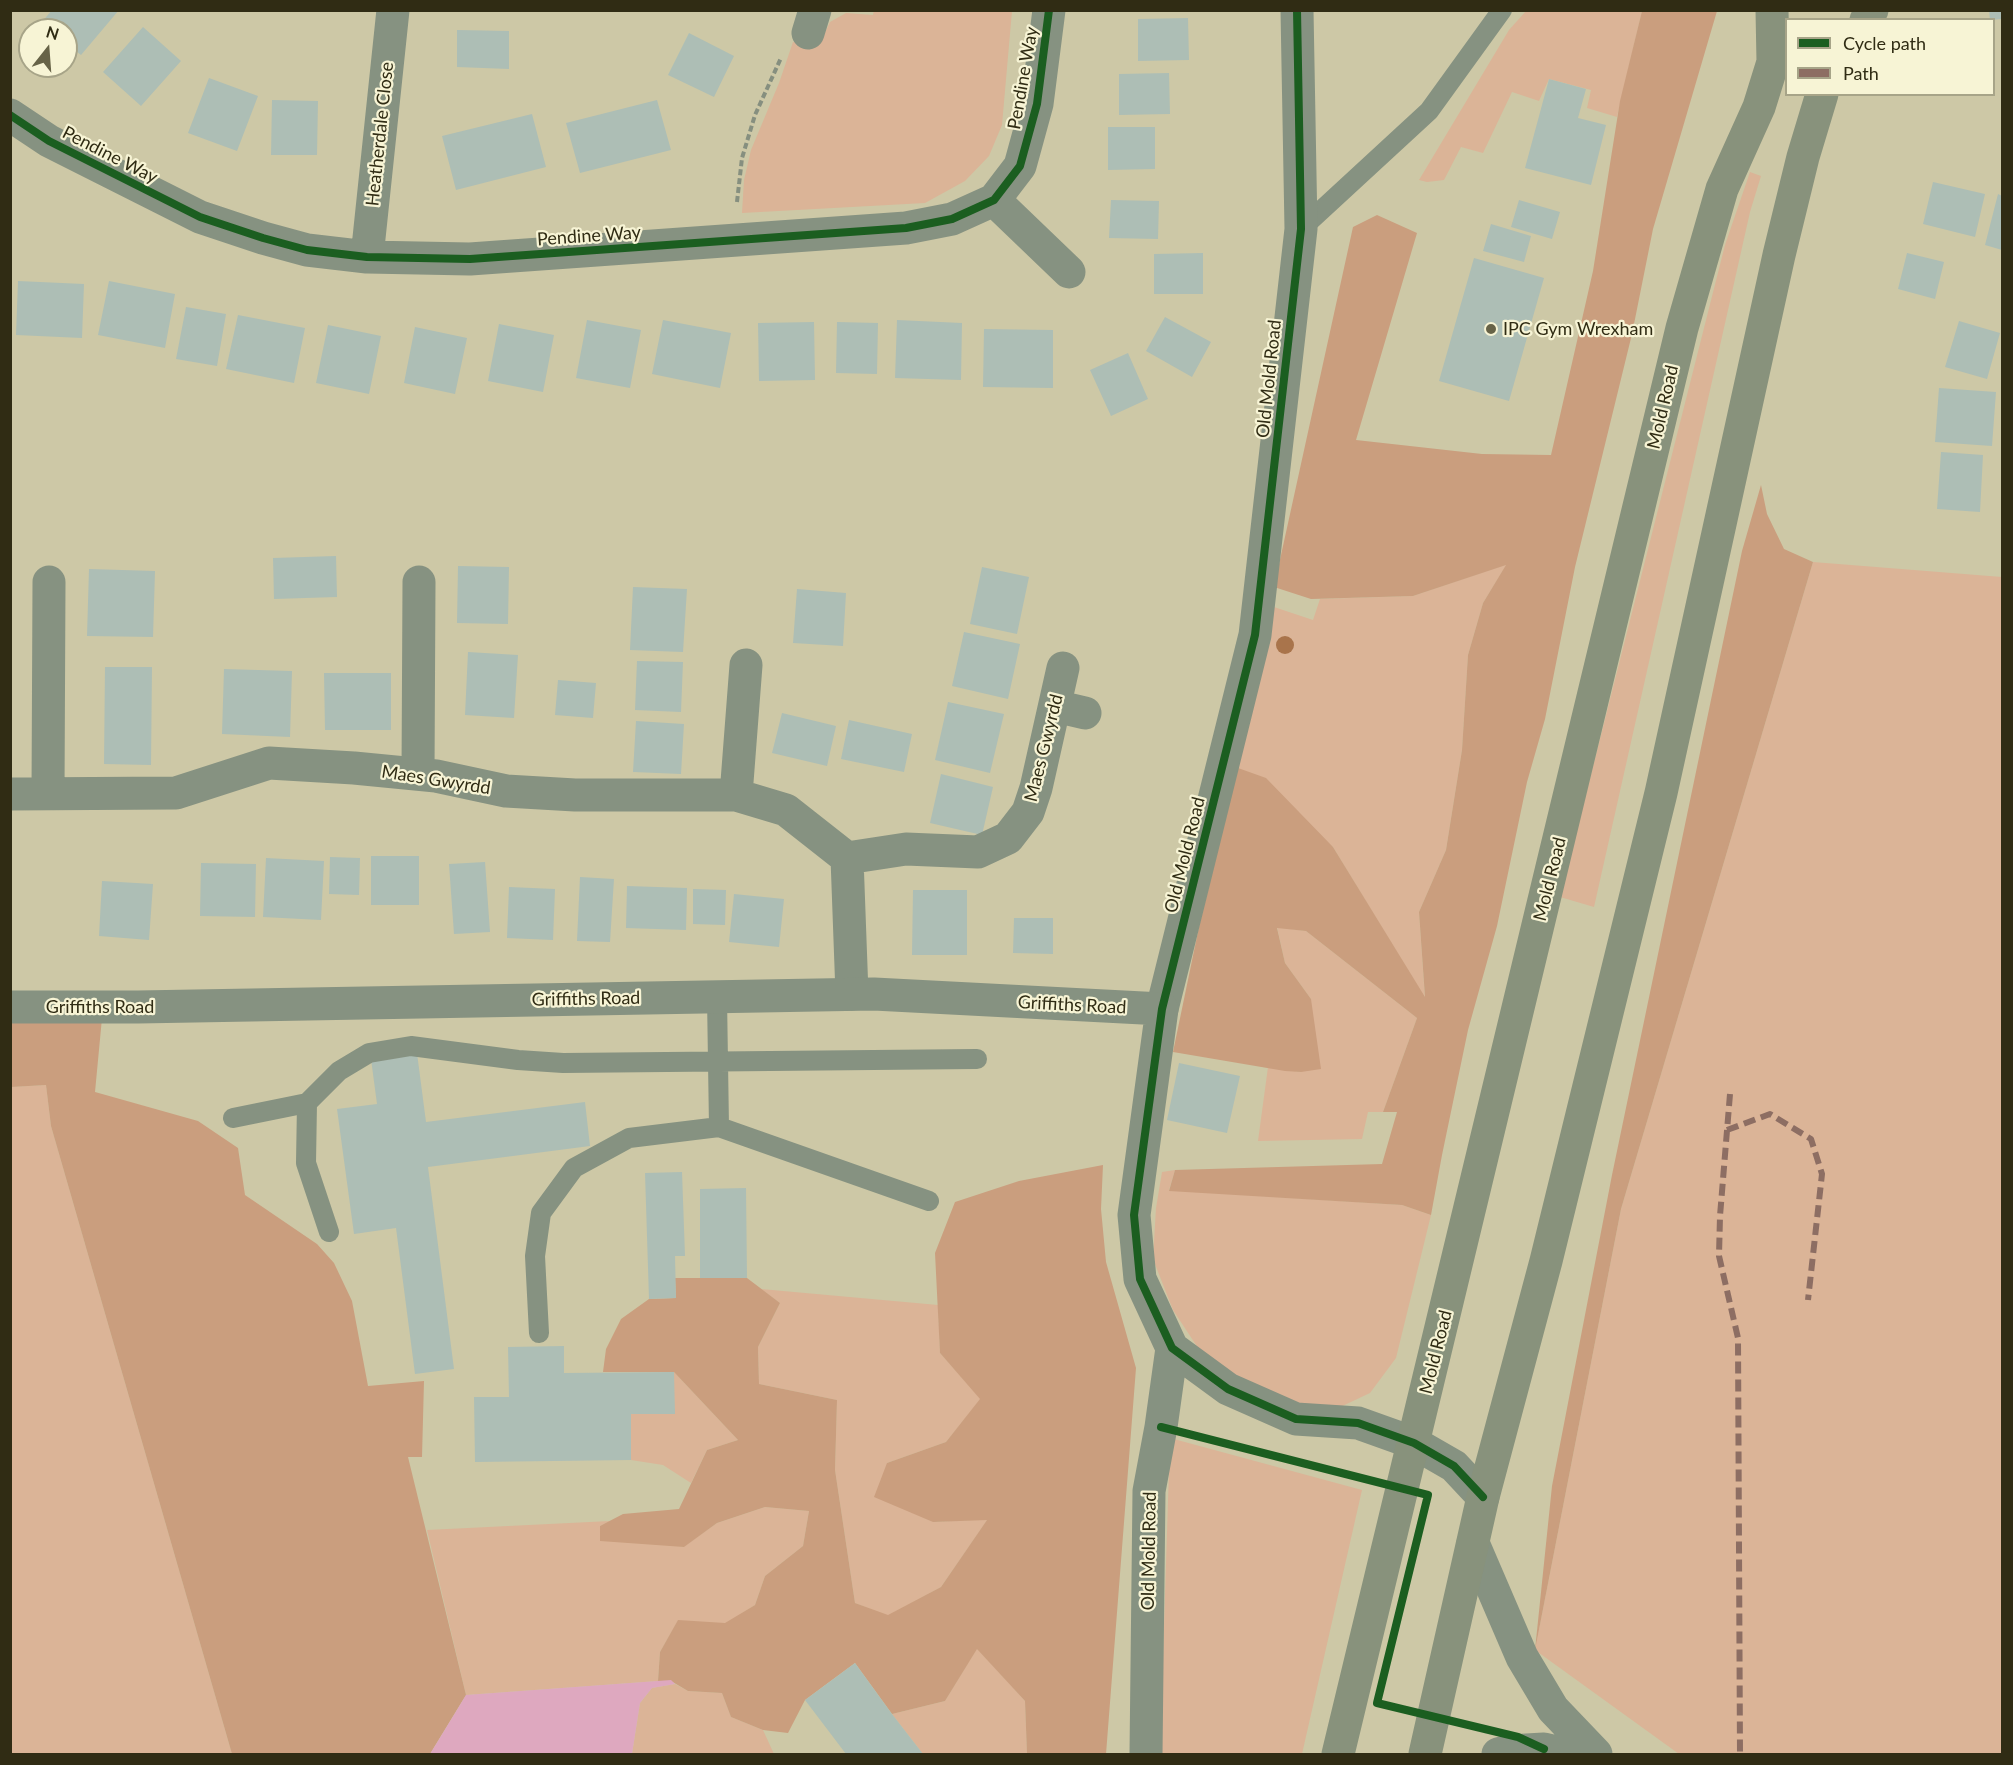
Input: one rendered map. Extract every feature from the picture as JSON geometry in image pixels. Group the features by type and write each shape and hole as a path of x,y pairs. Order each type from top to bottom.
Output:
{"main road":[{"name":"Mold Road","path":"1338,1755 1682,328 1722,189 1759,107 1773,62 1772,10"},
{"path":"1425,1755 1483,1497 1546,1261 1662,793 1779,255 1803,157 1821,96"}],"street":[{"name":"Heatherdale Close","path":"367,257 393,10"},
{"name":"Pendine Way","path":"10,116 49,141 200,217 307,250 367,257 470,259 906,228 952,219 994,200 1020,166 1037,104 1049,10"},
{"name":"Old Mold Road","path":"1297,10 1301,229 1255,635 1162,1010 1134,1215 1140,1279 1172,1348 1228,1389 1296,1419 1358,1424 1414,1443 1454,1466 1483,1497"},
{"path":"994,200 1069,272"},
{"path":"48,794 49,582"},
{"path":"418,774 419,582"},
{"path":"736,795 746,665"},
{"name":"Maes Gwyrdd","path":"10,794 176,793 269,763 436,776 506,791 575,795 736,795 786,810 847,858 906,849 978,852 1008,838 1028,812 1070,710 1063,668"},
{"path":"847,858 852,994"},
{"name":"Griffiths Road","path":"10,1007 138,1007 852,994 1162,1010"},
{"name":"Old Mold Road","path":"1146,1755 1149,1491 1172,1348"},
{"path":"1473,1543 1522,1657 1553,1709 1596,1755"},
{"path":"1498,1755 1509,1750 1544,1749 1566,1755"}],"lane":[{"path":"1301,229 1429,111 1502,10"},
{"path":"717,997 719,1127"},
{"path":"233,1118 307,1103 339,1071 369,1053 411,1046 518,1060 563,1063 977,1059"},
{"path":"307,1103 306,1163 329,1232"},
{"path":"538,1333 535,1256 541,1213 574,1168 629,1138 719,1127 929,1201"}],"path":[{"path":"736,240 736,211 742,158 755,115 789,41 811,22"}],"shaded area":[{"path":"874,10 1012,11 1002,125 989,156 965,181 925,203 742,213 744,180 751,150 779,83 793,42 819,45 830,22 846,13 873,15"},
{"path":"1526,11 1642,11 1617,117 1587,108 1591,90 1549,79 1539,101 1512,92 1483,153 1461,147 1444,180 1427,182 1419,180 1509,30"},
{"path":"1642,11 1717,11 1653,229 1632,334 1575,567 1545,719 1527,782 1497,926 1468,1030 1431,1215 1402,1205 1169,1191 1175,1170 1382,1164 1397,1112 1383,1112 1417,1018 1306,931 1277,928 1285,963 1311,999 1321,1069 1301,1072 1285,1071 1173,1052 1200,922 1238,768 1266,778 1333,847 1425,997 1419,912 1446,850 1462,750 1468,655 1483,603 1506,565 1413,596 1311,599 1274,587 1353,227 1377,215 1417,233 1356,440 1482,454 1551,455 1593,271 1620,101"},
{"path":"1750,172 1761,176 1750,212 1594,907 1560,897 1725,245"},
{"path":"1761,485 1767,514 1784,549 1813,562 1621,1209 1535,1650 1552,1486 1612,1175 1742,551"},
{"path":"1813,562 2002,577 2002,1754 1679,1754 1535,1650 1621,1209"},
{"path":"1507,564 1483,603 1468,655 1462,750 1446,850 1419,912 1425,999 1333,847 1238,768 1271,606 1313,620 1320,599 1413,596"},
{"path":"1277,927 1306,931 1417,1018 1383,1112 1368,1112 1362,1139 1258,1141 1268,1067 1301,1072 1311,999 1285,963"},
{"path":"11,1017 102,1018 95,1092 198,1121 238,1148 245,1195 317,1244 334,1263 352,1301 368,1386 424,1381 422,1457 408,1457 466,1695 430,1754 232,1754 51,1126 46,1085 11,1087"},
{"path":"46,1085 51,1126 232,1754 11,1754 11,1087"},
{"path":"1103,1165 1101,1209 1106,1262 1136,1368 1106,1754 1027,1754 1025,1701 977,1649 945,1701 892,1714 855,1663 805,1700 788,1733 763,1730 731,1717 722,1693 688,1691 671,1681 658,1681 660,1652 678,1620 725,1623 755,1605 765,1576 803,1546 809,1511 765,1507 717,1523 684,1547 600,1541 600,1526 623,1514 679,1509 707,1450 738,1440 674,1372 603,1372 606,1349 621,1319 649,1299 676,1298 675,1278 747,1278 780,1303 758,1347 759,1384 837,1400 835,1470 855,1603 888,1615 941,1587 987,1520 933,1522 874,1497 887,1463 946,1442 980,1399 940,1353 935,1253 955,1202 1019,1181"},
{"path":"1175,1170 1169,1190 1402,1205 1431,1215 1396,1358 1370,1393 1336,1409 1285,1408 1202,1354 1173,1310 1153,1259 1156,1208 1162,1172"},
{"path":"761,1289 938,1305 940,1353 981,1399 946,1442 887,1463 933,1522 988,1519 941,1587 888,1616 855,1603 835,1470 837,1400 759,1384 758,1347 780,1303"},
{"path":"674,1372 738,1440 707,1450 691,1483 663,1465 631,1460 631,1414 674,1413"},
{"path":"1170,1438 1362,1490 1302,1754 1160,1754"},
{"path":"765,1507 809,1511 803,1546 765,1576 755,1605 725,1624 678,1621 660,1652 658,1681 466,1695 427,1530 610,1521 600,1526 683,1547 717,1523"},
{"path":"977,1648 1025,1701 1027,1754 923,1754 892,1714 945,1701"},
{"path":"671,1680 675,1684 652,1688 640,1703 632,1754 430,1754 466,1695"},
{"path":"675,1684 688,1691 722,1693 731,1717 763,1730 774,1754 632,1754 640,1703 652,1688"}],"building":[{"path":"52,10 119,10 81,55 78,53 78,18 45,18"},
{"path":"1989,10 2002,10 2002,19 1990,18"},
{"path":"1188,18 1189,60 1138,61 1138,19"},
{"path":"143,27 181,61 141,106 103,72"},
{"path":"457,30 509,31 509,69 457,67"},
{"path":"689,33 734,56 714,97 668,75"},
{"path":"1169,73 1170,114 1119,115 1119,74"},
{"path":"209,78 258,96 237,151 188,133"},
{"path":"1549,79 1586,89 1578,118 1606,125 1591,185 1525,168"},
{"path":"272,100 318,101 317,155 271,155"},
{"path":"657,100 671,150 580,173 566,123"},
{"path":"532,114 546,167 456,190 442,136"},
{"path":"1108,127 1155,127 1155,169 1108,170"},
{"path":"1933,182 1985,194 1975,237 1923,224"},
{"path":"1998,194 2002,196 2002,250 1985,245"},
{"path":"1111,200 1159,201 1158,239 1109,238"},
{"path":"1519,200 1560,212 1552,239 1511,227"},
{"path":"1491,224 1531,236 1524,262 1483,251"},
{"path":"1203,253 1203,294 1154,294 1154,254"},
{"path":"1907,253 1944,262 1935,299 1898,289"},
{"name":"IPC Gym Wrexham","path":"1474,258 1544,278 1509,401 1439,381"},
{"path":"18,281 84,284 82,338 16,335"},
{"path":"109,281 175,294 165,348 98,335"},
{"path":"186,307 226,314 217,366 176,359"},
{"path":"238,315 305,328 294,383 226,369"},
{"path":"1165,317 1211,342 1192,377 1146,351"},
{"path":"587,320 641,330 630,388 576,378"},
{"path":"663,320 731,333 720,388 652,374"},
{"path":"897,320 962,323 961,380 895,378"},
{"path":"1959,321 2000,333 1987,379 1945,367"},
{"path":"814,322 815,380 759,381 758,323"},
{"path":"837,322 878,323 877,374 836,373"},
{"path":"499,324 554,335 543,392 488,381"},
{"path":"328,325 381,336 369,394 316,383"},
{"path":"415,327 467,338 455,394 404,383"},
{"path":"984,329 1053,330 1053,388 983,387"},
{"path":"1128,353 1148,399 1111,416 1090,370"},
{"path":"1939,388 1996,392 1992,446 1935,442"},
{"path":"1941,452 1983,455 1980,512 1937,509"},
{"path":"336,556 337,597 274,599 273,558"},
{"path":"458,566 509,567 508,624 457,623"},
{"path":"982,567 1029,577 1017,634 970,624"},
{"path":"89,569 155,571 153,637 87,636"},
{"path":"633,587 687,589 683,652 630,650"},
{"path":"797,589 846,593 843,646 793,643"},
{"path":"964,632 1020,644 1008,699 952,686"},
{"path":"468,652 518,655 514,718 465,715"},
{"path":"637,661 683,662 681,712 635,710"},
{"path":"105,667 152,667 151,765 104,764"},
{"path":"224,669 292,671 290,737 222,734"},
{"path":"324,673 391,673 391,730 325,730"},
{"path":"558,680 596,683 593,718 555,715"},
{"path":"948,702 1004,714 990,773 935,760"},
{"path":"782,713 836,726 827,766 772,753"},
{"path":"849,720 912,734 904,772 841,759"},
{"path":"636,721 684,724 681,774 633,772"},
{"path":"941,774 993,787 982,835 930,823"},
{"path":"371,856 419,856 419,905 371,905"},
{"path":"330,857 360,858 359,895 329,894"},
{"path":"266,858 324,861 321,920 263,917"},
{"path":"485,862 490,932 454,934 449,864"},
{"path":"201,863 256,864 255,917 200,916"},
{"path":"580,877 614,879 610,942 577,941"},
{"path":"102,881 153,884 149,940 99,936"},
{"path":"627,886 687,888 686,930 626,928"},
{"path":"509,887 555,889 553,940 507,938"},
{"path":"693,889 726,890 725,925 693,924"},
{"path":"913,890 967,890 967,955 912,955"},
{"path":"734,894 784,899 779,947 729,942"},
{"path":"1014,918 1053,918 1053,954 1013,953"},
{"path":"417,1053 426,1122 585,1102 590,1146 428,1167 454,1369 415,1374 396,1228 354,1234 337,1109 377,1104 371,1059"},
{"path":"1179,1063 1240,1076 1227,1133 1167,1120"},
{"path":"682,1172 685,1256 675,1256 676,1298 649,1299 645,1173"},
{"path":"746,1188 747,1278 700,1278 700,1189"},
{"path":"564,1346 564,1373 674,1372 675,1414 631,1414 631,1460 475,1462 474,1397 509,1397 508,1347"},
{"path":"855,1663 923,1754 846,1754 805,1700"}],"marked path":[{"path":"1730,1094 1719,1256 1738,1338 1740,1754"},
{"path":"1727,1130 1770,1114 1811,1139 1822,1174 1808,1300"}],"cycle path":[{"path":"10,115 49,141 200,217 307,250 367,257 470,259 906,228 952,219 994,200 1020,166 1037,104 1049,10"},
{"path":"1297,10 1301,229 1255,635 1162,1009 1134,1215 1140,1279 1172,1348 1228,1389 1296,1419 1358,1423 1414,1443 1454,1466 1483,1497"},
{"path":"1161,1427 1428,1495 1377,1703 1518,1737 1544,1749"}],"place":[{"name":"IPC Gym Wrexham","path":"1491,329"}]}
